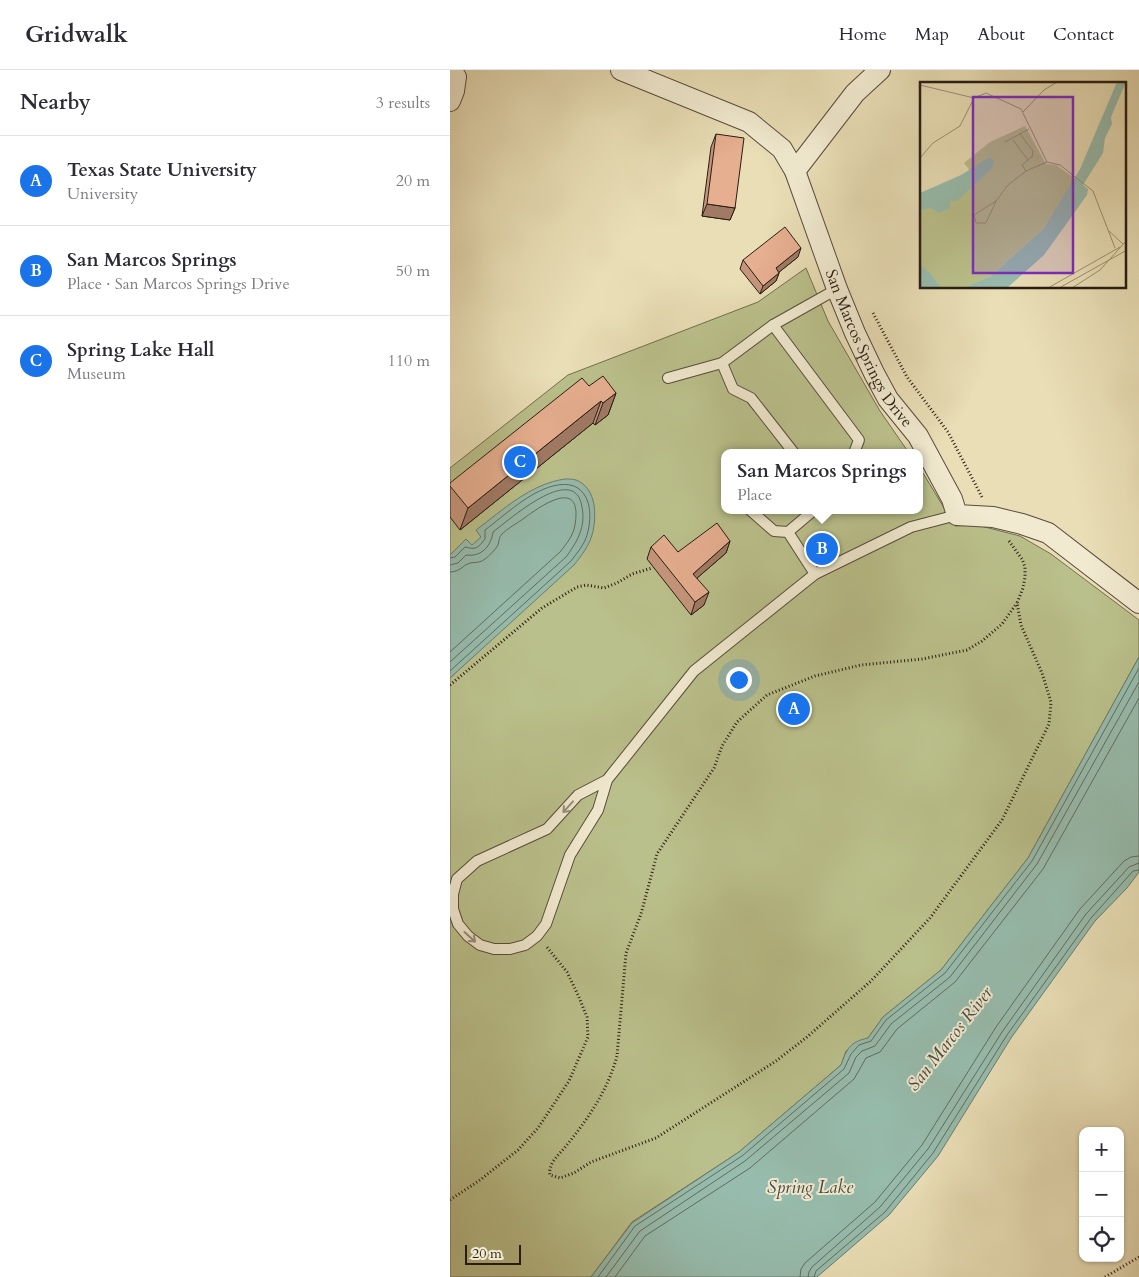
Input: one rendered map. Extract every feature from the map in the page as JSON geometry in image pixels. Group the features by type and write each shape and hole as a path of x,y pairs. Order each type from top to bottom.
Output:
{"street":[{"name":"San Marcos Springs Drive","path":"621,70 749,122 782,149 795,171 837,289 874,373 888,399 918,436 952,499 956,515"},
{"path":"795,171 855,93 880,70"},
{"path":"450,102 457,73"},
{"path":"956,515 993,517 1048,533 1139,603"}],"lane":[{"path":"668,378 722,363 773,325 837,289"},
{"path":"773,325 859,440 856,449"},
{"path":"722,363 733,389 751,398 791,449"},
{"path":"755,514 774,531 788,532 809,514"},
{"path":"607,780 578,795 547,830 477,861 457,880 453,894 453,909 458,924 468,936 480,945 494,949 510,949 524,945 537,936 546,924 570,855 598,810 607,780 694,671 815,574 911,527 956,515"},
{"path":"788,532 815,574"}],"path":[{"path":"873,313 907,377 948,432 993,517 1022,559 1025,567 1023,588 1017,603 1002,624 982,641 967,650 922,659 861,665 815,676 767,695 737,722 722,746 714,768 657,854 641,914 626,953 617,1056 613,1072 586,1122 554,1160 549,1169 550,1175 560,1178 574,1173 590,1162 656,1138 776,1061 807,1037 871,981 930,918 1002,820 1049,724 1050,702 1042,673 1022,625 1017,603"},
{"path":"450,685 542,608 577,587 586,584 604,588 632,574 652,568"},
{"path":"450,1200 480,1180 518,1150 538,1128 569,1081 588,1037 587,1017 567,972 537,936"},
{"path":"1105,1277 1139,1257"}],"green space":[{"path":"806,268 828,321 880,411 906,449 721,449 721,514 923,514 923,473 955,526 977,525 1020,536 1051,554 1139,620 1139,657 1028,858 941,970 883,1017 868,1038 846,1051 841,1065 739,1152 632,1222 591,1277 450,1277 450,678 487,643 450,599 450,468 568,375 758,302"}],"water":[{"path":"565,479 576,480 583,484 592,496 595,520 591,539 587,547 574,565 450,678 450,555 466,539 472,545 481,537 476,530 507,506 540,486"},
{"name":"Spring Lake","path":"1139,657 1139,872 1127,888 1095,921 1011,1038 938,1156 889,1215 817,1277 591,1277 632,1223 739,1152 841,1065 845,1054 853,1044 868,1038 883,1017 941,970 1028,858"}],"building":[{"path":"716,134 744,138 735,208 707,204"},
{"path":"785,227 801,248 776,268 779,273 763,286 743,260"},
{"path":"603,376 616,393 603,403 601,401 468,508 450,486 450,483 582,378 589,386"},
{"path":"717,523 730,541 693,574 709,592 695,602 651,547 664,535 678,552"}],"place":[{"name":"Spring Lake Hall","path":"520,462"},
{"name":"San Marcos Springs","path":"822,549"},
{"name":"Texas State University","path":"794,709"}],"water label":[{"name":"San Marcos River","path":"950,1039"}]}
